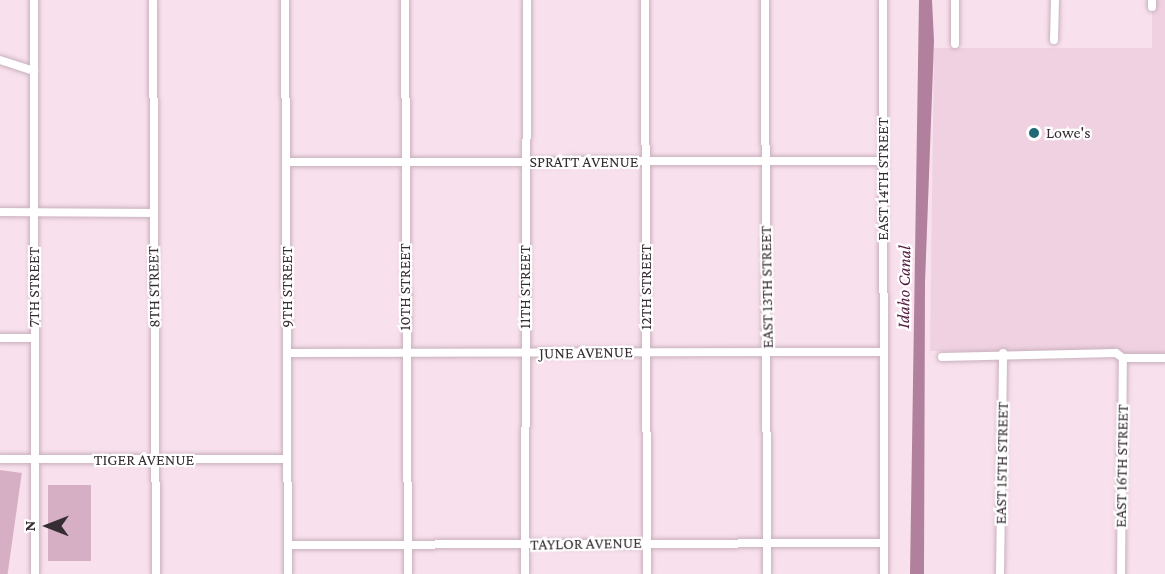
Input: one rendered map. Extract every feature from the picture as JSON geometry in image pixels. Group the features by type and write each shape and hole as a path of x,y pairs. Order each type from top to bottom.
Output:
{"street":[{"name":"7TH STREET","path":"34,0 35,574"},
{"name":"8TH STREET","path":"153,0 156,574"},
{"name":"9TH STREET","path":"285,0 288,574"},
{"name":"10TH STREET","path":"405,0 405,353 408,574"},
{"name":"11TH STREET","path":"525,574 527,0"},
{"name":"12TH STREET","path":"645,0 647,574"},
{"name":"EAST 13TH STREET","path":"765,0 767,574"},
{"name":"EAST 14TH STREET","path":"882,0 884,574"},
{"path":"955,0 955,44"},
{"path":"1054,40 1055,0"},
{"path":"0,60 34,71"},
{"name":"SPRATT AVENUE","path":"286,162 883,161"},
{"path":"0,212 153,213"},
{"path":"0,338 35,338"},
{"name":"JUNE AVENUE","path":"287,353 884,352"},
{"path":"942,357 994,357 1003,353 1116,352 1123,358 1165,358"},
{"name":"EAST 15TH STREET","path":"1000,574 1003,353"},
{"name":"EAST 16TH STREET","path":"1121,574 1123,358"},
{"name":"TIGER AVENUE","path":"0,459 287,459"},
{"name":"TAYLOR AVENUE","path":"288,545 884,543"}],"shaded area":[{"name":"Idaho Canal","path":"919,0 932,0 934,41 925,283 924,574 910,574"},
{"path":"1152,0 1165,0 1165,355 1123,358 1116,353 930,351 934,48 1152,48"},
{"path":"0,470 22,473 8,574 0,574"},
{"path":"48,485 91,485 91,561 48,561"}],"place":[{"name":"Lowe's","path":"1034,133"}]}
